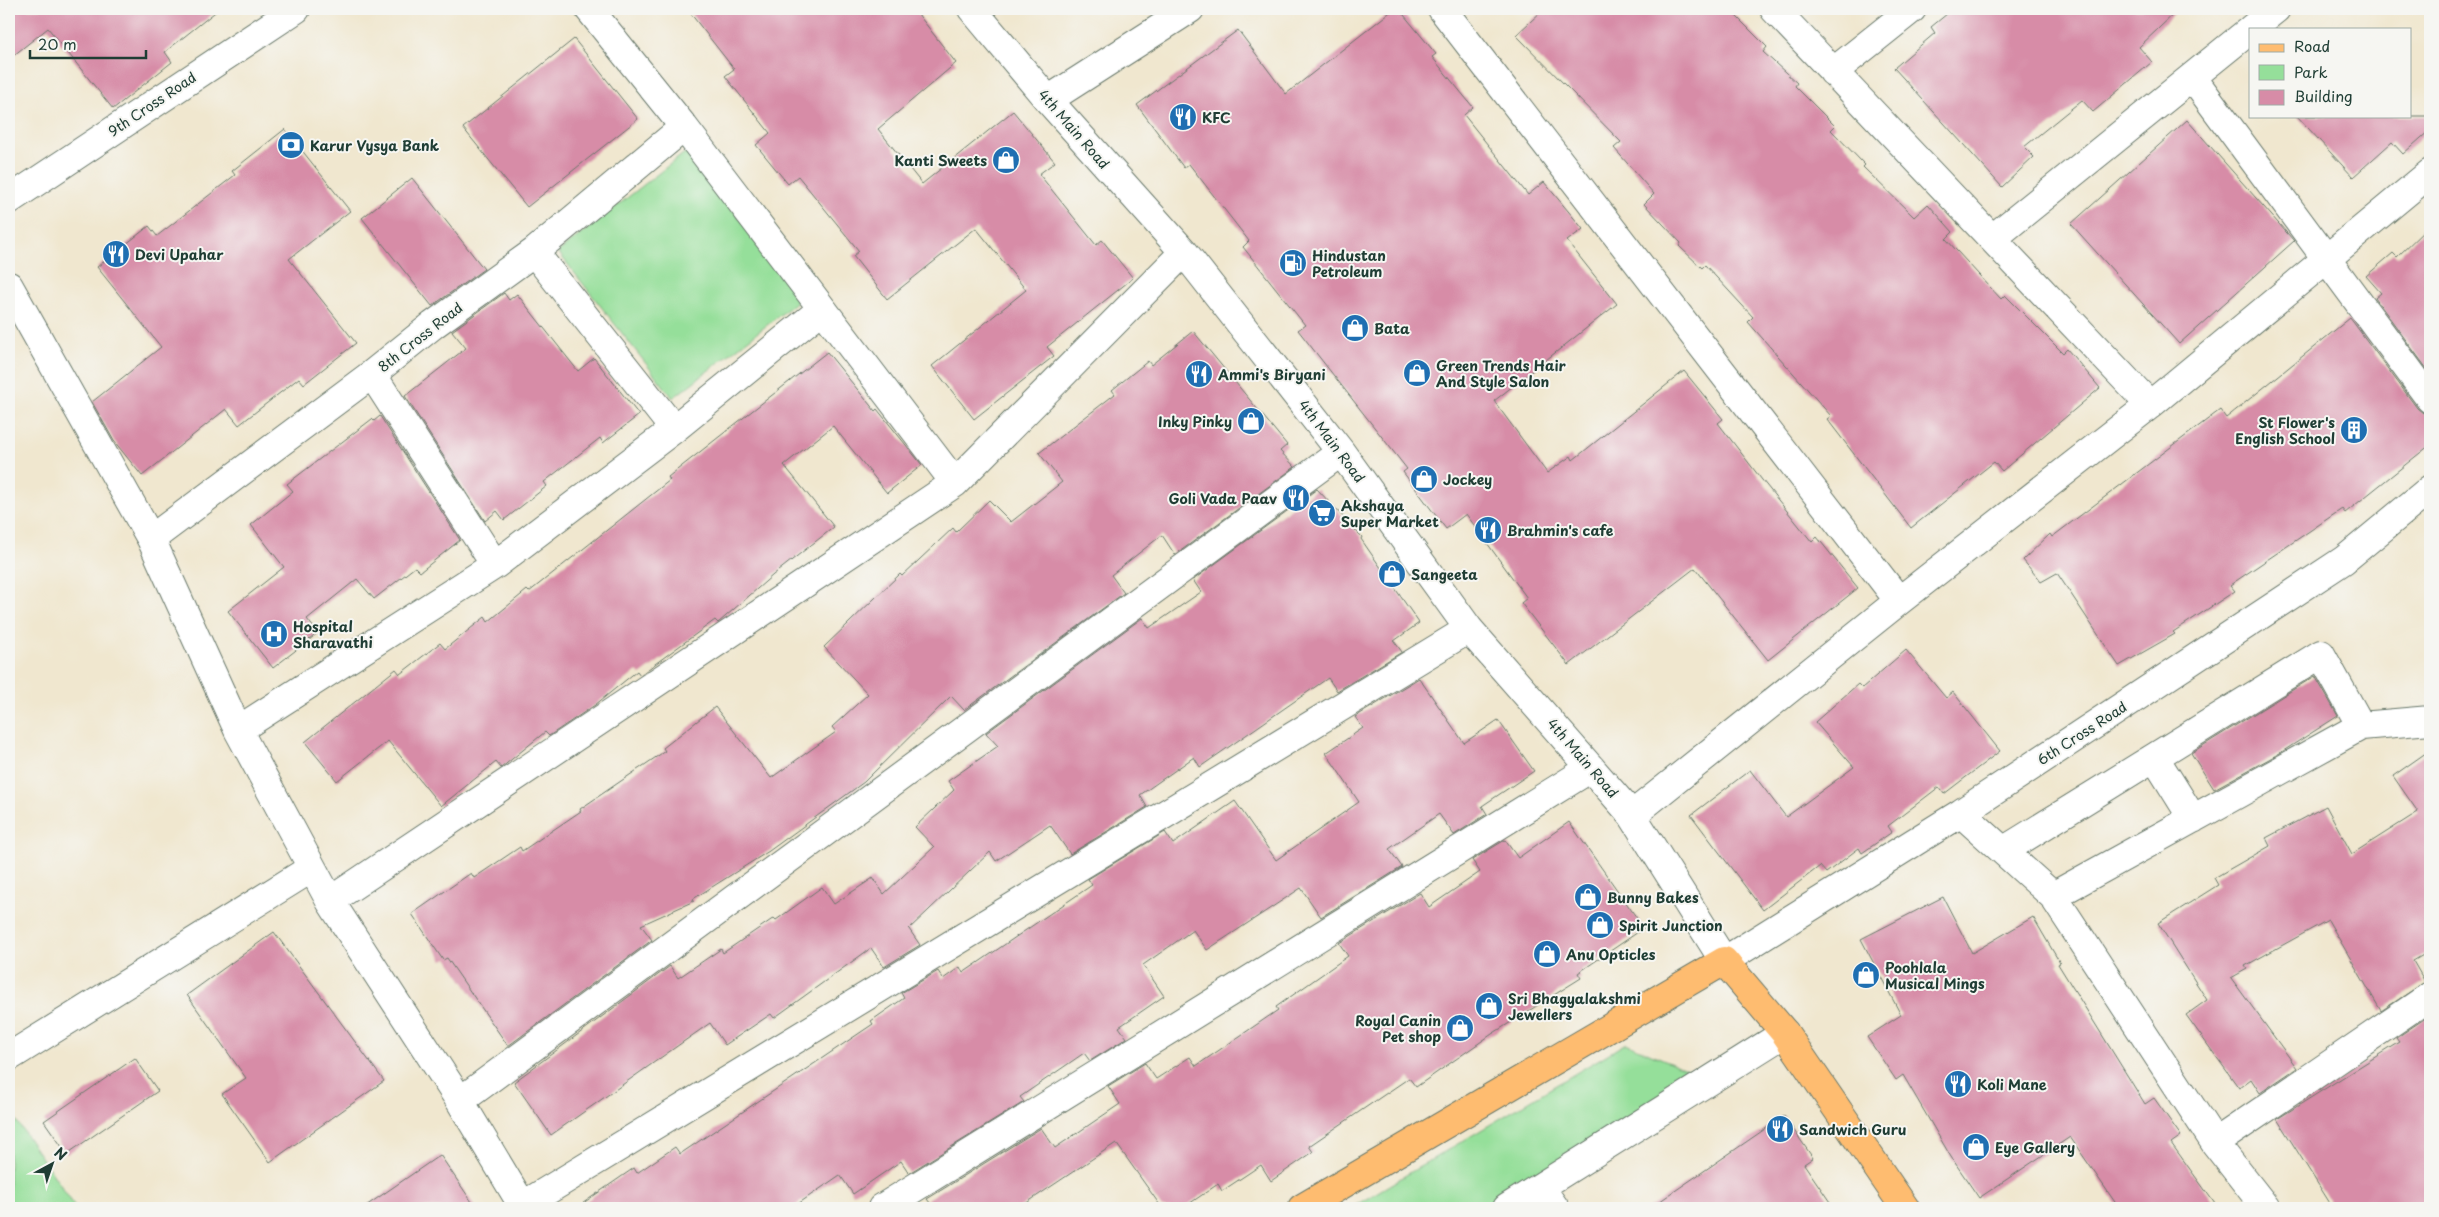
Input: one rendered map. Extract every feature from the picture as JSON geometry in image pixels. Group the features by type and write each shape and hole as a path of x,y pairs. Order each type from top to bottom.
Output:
{"main road":[{"path":"1302,1208 1724,961 1785,1032 1905,1208"}],"street":[{"name":"9th Cross Road","path":"9,200 296,9"},
{"path":"589,9 684,127 955,483"},
{"name":"4th Main Road","path":"972,9 1048,100 1184,252 1341,452 1469,629 1632,815 1724,961"},
{"path":"1048,100 1190,9"},
{"path":"1442,9 1899,601"},
{"path":"1774,9 2150,405"},
{"path":"1833,72 1912,9"},
{"path":"2252,28 2276,9"},
{"path":"1993,238 2249,31"},
{"path":"2192,77 2430,399"},
{"name":"8th Cross Road","path":"151,539 534,252 684,127"},
{"path":"1632,815 1899,601 2150,405 2430,173"},
{"path":"534,252 674,429"},
{"path":"330,901 955,483 1184,252"},
{"path":"9,286 151,539 238,730 330,901 460,1102 523,1207 1469,629"},
{"path":"238,730 495,565 674,429 822,310"},
{"path":"372,374 495,565"},
{"path":"460,1102 1341,452"},
{"name":"6th Cross Road","path":"1724,961 1961,813 2344,560 2430,489"},
{"path":"2003,851 2321,654 2361,726"},
{"path":"2052,896 2361,726 2430,720"},
{"path":"2155,758 2193,818"},
{"path":"882,1208 1591,768"},
{"path":"1961,813 2052,896 2215,1143 2266,1208"},
{"path":"9,1057 312,868"},
{"path":"2215,1143 2430,996"},
{"path":"1506,1208 1548,1198 1785,1032"}],"green space":[{"path":"687,151 802,298 673,398 558,252"},
{"path":"1626,1043 1704,1077 1488,1208 1351,1208"},
{"path":"9,1110 76,1208 9,1208"}],"building":[{"path":"9,9 219,9 165,52 172,62 113,109 48,28 9,59"},
{"path":"687,9 914,9 956,63 878,129 922,184 1013,111 1055,162 1039,174 1096,245 1102,240 1133,278 1047,347 1054,356 974,419 932,366 1026,290 976,228 887,299 853,256 859,251 798,176 788,184 756,145 770,133 725,76 734,69"},
{"path":"1394,9 1399,9 1436,54 1432,57 1473,107 1464,115 1528,195 1544,182 1583,229 1567,241 1617,304 1494,401 1547,473 1571,456 1573,460 1684,371 1723,419 1718,423 1762,480 1812,542 1817,537 1858,588 1768,660 1695,568 1569,665 1521,603 1527,598 1466,514 1446,529 1403,472 1407,469 1298,330 1305,325 1243,247 1249,241 1189,164 1184,168 1137,105 1238,30 1286,94"},
{"path":"1544,9 1729,9 1767,47 1763,52 1797,83 1795,86 1835,126 1831,130 1865,165 1863,167 1914,217 1928,204 1953,232 1946,239 2001,299 2005,295 2063,353 2067,349 2100,388 2002,471 1994,462 1911,528 1827,419 1831,416 1748,322 1753,317 1705,265 1702,268 1679,246 1681,243 1644,204 1654,194 1614,148 1621,142 1516,35"},
{"path":"1953,9 2179,9 2139,47 2152,62 2093,112 2082,100 2024,147 2034,157 2002,187 1894,68 1935,33 1931,27"},
{"path":"574,39 638,119 527,207 463,128"},
{"path":"2412,116 2430,116 2430,130 2403,154 2392,142 2353,177 2299,118 2412,118"},
{"path":"2187,120 2294,241 2179,344 2071,224"},
{"path":"285,129 350,211 289,259 356,343 304,384 299,378 239,425 226,409 142,476 114,441 92,402 161,347 97,267 149,226 157,236 235,175 232,171"},
{"path":"412,178 484,269 432,306 362,218"},
{"path":"2430,225 2430,373 2375,298 2381,293 2366,276 2393,253 2397,257"},
{"path":"504,293 509,300 517,294 578,371 594,358 639,415 603,443 600,438 544,482 547,486 504,520 497,511 485,521 405,396 466,348 452,331"},
{"path":"2350,318 2417,408 2423,413 2430,414 2430,445 2345,513 2342,509 2230,585 2235,591 2173,632 2175,634 2119,666 2057,573 2041,582 2023,560 2050,534 2052,537 2220,410 2226,418"},
{"path":"1193,331 1287,445 1280,451 1295,467 1175,555 1162,535 1111,575 1124,593 964,710 951,696 864,782 769,851 693,899 694,901 641,925 652,940 508,1046 447,958 443,960 412,914 471,873 474,878 520,847 522,851 581,811 580,809 665,751 663,748 715,707 771,778 836,732 832,727 868,694 824,647 900,574 902,576 953,528 956,532 989,500 1011,522 1062,482 1039,453 1115,394 1112,390 1148,361 1151,365"},
{"path":"827,352 875,411 877,409 922,465 887,493 833,426 784,465 834,527 773,575 718,623 715,620 640,675 637,671 595,705 549,736 545,732 501,768 496,762 441,806 388,741 337,781 305,742 396,669 400,674 440,643 445,649 485,617 488,622 527,590 529,592 670,480 668,477"},
{"path":"380,416 460,540 420,572 415,567 374,599 357,579 307,619 318,633 273,668 228,611 284,567 251,525 293,491 287,484 372,419 374,421"},
{"path":"1317,489 1362,537 1361,539 1419,623 1394,641 1402,652 1337,691 1328,678 1200,767 1194,757 1140,795 1147,807 1070,854 1050,825 996,861 990,852 909,929 920,945 884,967 871,948 774,1018 771,1014 725,1045 710,1023 551,1135 514,1082 670,966 678,978 721,949 723,953 774,918 776,920 822,887 834,904 873,878 884,894 934,847 915,827 954,790 948,781 998,746 986,733 1142,618 1149,628 1201,592 1193,580"},
{"path":"1906,650 1946,698 1953,692 2000,751 1944,794 1939,787 1888,826 1892,832 1862,853 1859,848 1826,873 1820,866 1763,910 1691,815 1750,770 1786,817 1854,767 1815,722 1858,684 1862,688"},
{"path":"2315,676 2338,716 2280,753 2214,789 2191,753"},
{"path":"1419,678 1464,743 1498,720 1534,771 1482,806 1487,814 1454,835 1439,814 1389,849 1402,867 1321,917 1301,888 1207,950 1193,930 1143,965 1164,996 1119,1027 1127,1038 1090,1061 1084,1053 1020,1097 1024,1102 909,1173 901,1161 853,1194 840,1175 792,1208 576,1208 634,1168 637,1173 675,1147 680,1154 873,1024 871,1021 904,998 901,993 938,971 943,979 960,967 963,973 1092,885 1088,879 1165,832 1173,844 1235,801 1276,860 1359,802 1326,753 1363,728 1355,717"},
{"path":"2430,750 2430,951 2413,961 2425,982 2381,1011 2328,920 2245,966 2247,969 2231,978 2297,1068 2260,1093 2251,1079 2239,1088 2186,1015 2207,1000 2158,923 2218,885 2214,878 2270,846 2266,838 2326,806 2352,854 2418,812 2393,776"},
{"path":"1569,822 1644,928 1578,973 1581,978 1492,1034 1416,1087 1409,1078 1309,1146 1313,1152 1271,1181 1261,1165 1222,1191 1218,1184 1183,1208 1162,1208 1116,1143 1019,1208 934,1208 927,1199 1041,1128 1055,1148 1120,1104 1108,1086 1145,1063 1156,1079 1190,1057 1196,1066 1278,1010 1276,1007 1348,956 1339,943 1420,893 1429,907 1480,872 1472,860 1505,840 1518,858"},
{"path":"1943,897 1972,953 2033,917 2060,963 2058,964 2145,1104 2154,1098 2181,1136 2171,1143 2218,1208 2119,1208 2070,1137 1979,1198 1951,1157 1903,1075 1896,1080 1867,1037 1901,1015 1861,939"},
{"path":"274,932 384,1081 270,1162 222,1094 246,1078 187,995"},
{"path":"2430,1015 2430,1208 2333,1208 2277,1119 2399,1042 2396,1038"},
{"path":"135,1058 158,1091 67,1154 44,1121"},
{"path":"1784,1116 1813,1158 1804,1164 1834,1208 1650,1208"},
{"path":"440,1155 476,1208 363,1208"}],"place":[{"name":"KFC","path":"1183,117"},
{"name":"Karur Vysya Bank","path":"291,145"},
{"name":"Kanti Sweets","path":"1006,160"},
{"name":"Devi Upahar","path":"116,254"},
{"name":"Hindustan Petroleum","path":"1293,263"},
{"name":"Bata","path":"1355,328"},
{"name":"Green Trends Hair And Style Salon","path":"1417,373"},
{"name":"Ammi's Biryani","path":"1199,374"},
{"name":"Inky Pinky","path":"1251,421"},
{"name":"St Flower's English School","path":"2354,430"},
{"name":"Jockey","path":"1424,479"},
{"name":"Goli Vada Paav","path":"1296,498"},
{"name":"Akshaya Super Market","path":"1322,513"},
{"name":"Brahmin's cafe","path":"1488,530"},
{"name":"Sangeeta","path":"1392,574"},
{"name":"Hospital Sharavathi","path":"274,634"},
{"name":"Bunny Bakes","path":"1588,897"},
{"name":"Spirit Junction","path":"1600,925"},
{"name":"Anu Opticles","path":"1547,954"},
{"name":"Poohlala Musical Mings","path":"1866,975"},
{"name":"Sri Bhagyalakshmi Jewellers","path":"1489,1006"},
{"name":"Royal Canin Pet shop","path":"1460,1028"},
{"name":"Koli Mane","path":"1958,1084"},
{"name":"Sandwich Guru","path":"1780,1129"},
{"name":"Eye Gallery","path":"1976,1147"}]}
